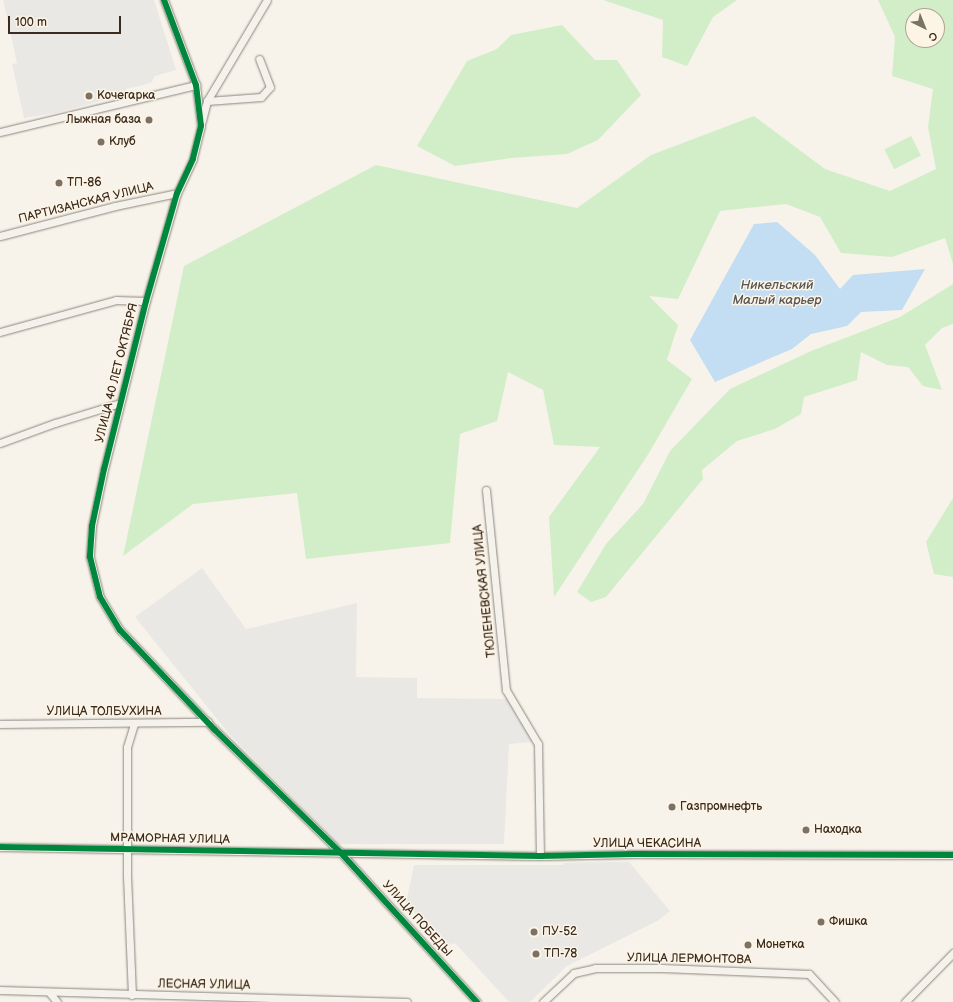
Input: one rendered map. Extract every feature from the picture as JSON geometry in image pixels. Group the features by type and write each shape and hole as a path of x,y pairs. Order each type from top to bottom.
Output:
{"street":[{"name":"УЛИЦА 40 ЛЕТ ОКТЯБРЯ","path":"164,0 196,85 201,126 194,159 177,193 146,301 120,403 92,526 90,557 100,597 120,630 208,722 340,852"},
{"path":"201,126 208,101 267,0"},
{"path":"208,101 261,97 270,87 259,59"},
{"path":"0,132 196,85"},
{"name":"ПАРТИЗАНСКАЯ УЛИЦА","path":"0,236 115,206 177,193"},
{"path":"0,332 116,300 146,301"},
{"path":"0,443 55,423 120,403"},
{"name":"ТЮЛЕНЕВСКАЯ УЛИЦА","path":"486,490 506,690 538,744 540,856"},
{"name":"УЛИЦА ТОЛБУХИНА","path":"0,724 134,724 208,722"},
{"path":"132,995 127,875 127,747 134,724"},
{"name":"МРАМОРНАЯ УЛИЦА","path":"0,847 340,852"},
{"name":"УЛИЦА ЧЕКАСИНА","path":"340,852 540,856 624,854 953,855"},
{"name":"УЛИЦА ПОБЕДЫ","path":"340,852 478,1002"},
{"path":"905,1002 953,953"},
{"name":"УЛИЦА ЛЕРМОНТОВА","path":"543,1002 574,973 594,968 662,968 808,974 835,1002"},
{"name":"ЛЕСНАЯ УЛИЦА","path":"0,990 229,999 407,1002"},
{"path":"49,992 57,1002"}],"shaded area":[{"path":"3,0 154,0 176,70 155,76 151,83 126,89 127,94 55,113 24,118 12,64 17,63"},
{"path":"202,568 246,629 357,603 356,677 417,678 417,698 508,699 519,721 532,728 532,742 509,744 504,844 338,844 230,735 135,617"},
{"name":"ПУ-52","path":"629,862 670,911 659,920 567,966 530,1002 509,1002 455,943 444,947 406,903 414,865 563,865 564,863"}],"green space":[{"path":"603,0 737,0 713,17 687,66 662,57 663,20"},
{"path":"878,0 953,0 953,264 945,238 892,257 841,253 820,217 786,204 720,211 678,299 649,296 678,325 667,360 692,379 649,453 554,597 549,517 600,447 554,445 543,390 508,372 497,421 460,434 450,543 306,559 297,493 193,504 123,556 184,266 376,165 577,208 651,155 754,116 825,169 890,191 936,169 928,127 933,89 892,76 895,37"},
{"path":"562,25 595,60 617,60 641,95 598,140 567,154 512,158 455,166 417,146 467,61 497,49 511,35"},
{"path":"911,136 921,156 894,169 884,150"},
{"path":"953,284 953,324 942,328 925,345 942,390 923,386 908,367 887,365 861,352 857,380 804,397 801,414 775,429 737,441 702,470 703,479 606,597 591,602 577,592 606,544 643,504 670,451 730,389 811,351 900,317"},
{"path":"953,498 953,577 934,574 926,542"}],"water":[{"name":"Никельский Малый карьер","path":"777,222 815,255 840,289 853,275 925,269 902,310 861,312 847,326 811,334 792,349 715,382 690,340 754,224"}],"cycle path":[{"path":"164,0 196,85 201,126 193,159 177,193 146,301 104,469 92,526 90,557 100,597 120,630 215,730 340,852 477,1002"},
{"path":"0,847 540,856 634,854 953,855"}],"place":[{"name":"Кочегарка","path":"89,96"},
{"name":"Лыжная база","path":"149,120"},
{"name":"Клуб","path":"101,142"},
{"name":"ТП-86","path":"59,183"},
{"name":"Газпромнефть","path":"672,807"},
{"name":"Находка","path":"806,830"},
{"name":"Фишка","path":"821,922"},
{"name":"ПУ-52","path":"534,932"},
{"name":"Монетка","path":"748,945"},
{"name":"ТП-78","path":"536,954"}]}
